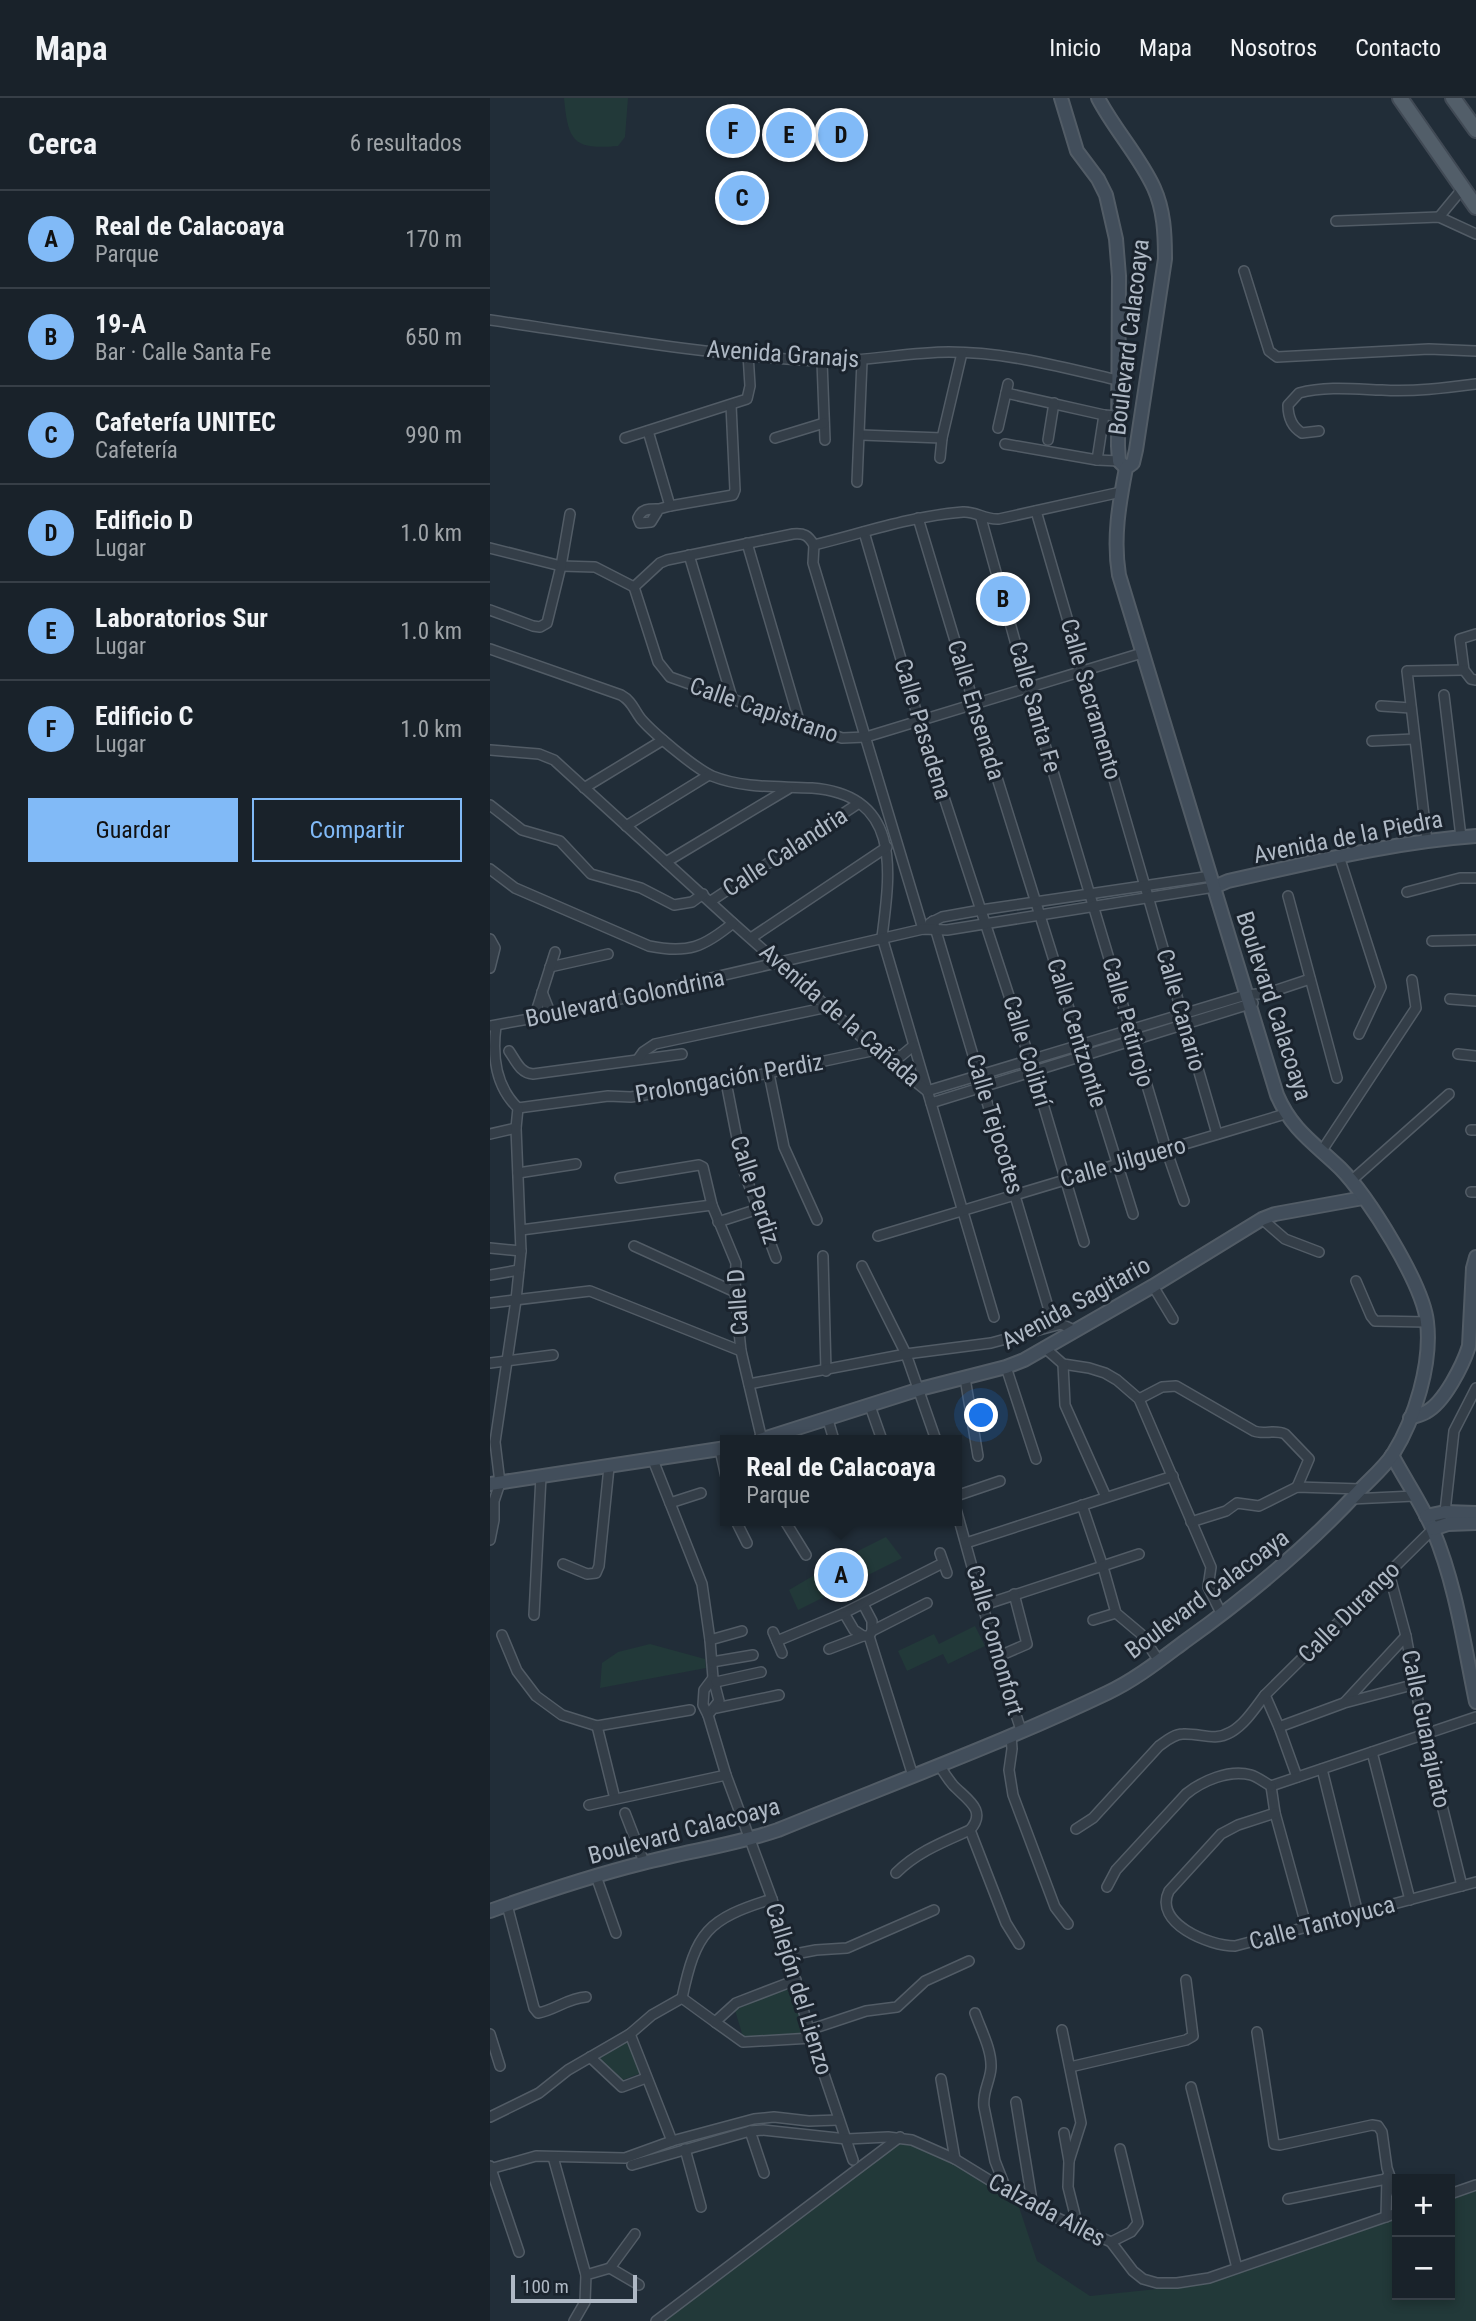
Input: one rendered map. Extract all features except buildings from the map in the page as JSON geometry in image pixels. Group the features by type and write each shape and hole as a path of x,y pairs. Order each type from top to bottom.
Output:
{"main road":[{"path":"1400,98 1476,207"},
{"path":"1453,98 1474,124"}],"street":[{"name":"Boulevard Calacoaya","path":"490,1911 644,1862 751,1839 940,1766 1108,1692 1159,1661 1222,1615 1269,1579 1310,1542 1392,1455 1410,1418 1424,1375 1427,1322 1421,1299 1406,1265 1351,1181 1294,1127 1277,1095 1142,653 1117,560 1122,465 1111,415 1117,380 1119,276 1111,214 1098,179 1077,151 1061,98"},
{"name":"Boulevard Calacoaya","path":"1098,98 1153,187 1161,208 1164,232 1164,259 1136,450 1133,463 1122,465"},
{"path":"1439,217 1463,188"},
{"path":"1336,220 1439,217 1476,234"},
{"path":"1244,271 1269,351 1273,355 1283,358 1429,349 1476,351"},
{"name":"Avenida Granajs","path":"490,320 666,346 822,361 862,361 962,353 1024,359 1117,380"},
{"path":"940,458 942,438 962,353"},
{"path":"625,438 747,399 750,393 748,354"},
{"path":"822,361 825,440"},
{"path":"858,482 862,361"},
{"path":"1319,431 1302,433 1292,424 1288,405 1299,393 1350,388 1423,389 1476,384"},
{"path":"998,428 1007,388 1054,403 1111,415 1097,460"},
{"path":"1048,440 1054,403"},
{"path":"659,509 733,495 735,490 731,405"},
{"path":"775,438 824,423"},
{"path":"648,431 670,506"},
{"path":"861,435 942,438"},
{"path":"1005,444 1122,465"},
{"path":"814,545 918,518 965,512 974,513 981,518 999,519 1121,492"},
{"name":"Calle Sacramento","path":"1036,512 1146,886"},
{"path":"490,610 533,626 547,623 570,514"},
{"name":"Calle Ensenada","path":"918,518 1036,902"},
{"name":"Calle Santa Fe","path":"981,518 1028,688 1091,895"},
{"path":"490,548 561,566 595,567 634,587 660,563 801,533 809,536 814,545 813,563 923,929"},
{"name":"Calle Pasadena","path":"864,533 919,721 987,923"},
{"path":"747,544 800,724"},
{"path":"689,555 733,701"},
{"name":"Calle Capistrano","path":"634,587 658,663 664,671 679,681 842,738 866,737"},
{"path":"1476,635 1460,639 1464,670 1471,679 1476,680"},
{"path":"490,649 621,695 629,700 641,719 663,740 709,775 744,785 839,793 859,803 877,823 887,847 889,877 882,937 994,1317"},
{"path":"866,737 1142,653"},
{"path":"1427,841 1407,671 1464,670"},
{"path":"1444,695 1461,837"},
{"path":"1381,706 1411,708"},
{"path":"1372,741 1414,739"},
{"path":"584,788 663,740"},
{"name":"Avenida de la Cañada","path":"490,750 547,756 876,1050 927,1091 1182,1014 1247,1000"},
{"path":"626,826 709,775"},
{"path":"666,862 788,789"},
{"name":"Calle Calandria","path":"711,901 859,803"},
{"path":"490,805 522,830 560,841 591,874 641,888 674,905 692,902 703,894"},
{"name":"Avenida de la Piedra","path":"1213,881 1228,881 1339,856 1427,841 1476,836"},
{"path":"751,938 887,847"},
{"path":"1339,856 1381,987 1359,1034"},
{"path":"490,869 515,888 649,946 665,949 698,947 713,940 733,923"},
{"path":"1407,891 1460,878 1476,878"},
{"name":"Boulevard Golondrina","path":"493,1026 781,963 923,929 981,910 1146,886 1213,881"},
{"name":"Boulevard Golondrina","path":"934,926 987,923 1149,898 1213,881"},
{"name":"Calle Canario","path":"1146,886 1217,1134"},
{"name":"Calle Petirrojo","path":"1091,895 1166,1149 1184,1201"},
{"path":"1288,896 1337,1078"},
{"name":"Calle Centzontle","path":"1036,902 1133,1214"},
{"name":"Calle Colibrí","path":"987,923 1084,1241"},
{"name":"Calle Tejocotes","path":"934,926 981,1075 1049,1310 1061,1324"},
{"path":"490,939 495,948 490,968"},
{"path":"1432,941 1476,940"},
{"path":"534,1018 555,952"},
{"path":"550,967 608,954"},
{"path":"1247,1000 1310,979"},
{"path":"1321,1152 1416,1008 1412,980"},
{"path":"542,992 551,1015"},
{"path":"1450,999 1476,1001"},
{"name":"Avenida de la Cañada","path":"931,1103 1185,1025 1247,1000"},
{"path":"638,1059 655,1044 828,1007"},
{"path":"490,1540 494,1520 492,1503 495,1442 521,1251 516,1128 518,1110 508,1099 495,1066 493,1026"},
{"name":"Prolongación Perdiz","path":"518,1110 726,1082 876,1050 901,1056 913,1046"},
{"path":"509,1051 525,1073 682,1054"},
{"path":"1458,1054 1476,1056"},
{"path":"769,1074 788,1159 817,1220"},
{"name":"Calle Perdiz","path":"726,1082 740,1157 776,1258"},
{"path":"1351,1181 1449,1094"},
{"name":"Calle Jilguero","path":"878,1236 1285,1114"},
{"path":"490,1133 516,1128"},
{"path":"518,1173 576,1164"},
{"name":"Calle D","path":"620,1178 699,1165 704,1167 712,1205 734,1256 741,1351 761,1435"},
{"name":"Avenida Sagitario","path":"790,1435 920,1389 1006,1367 1046,1349 1262,1219 1275,1214 1363,1198"},
{"path":"521,1230 712,1205"},
{"path":"718,1222 758,1209"},
{"path":"1262,1219 1285,1239 1319,1252"},
{"path":"634,1246 735,1292"},
{"path":"490,1248 521,1251"},
{"path":"823,1256 826,1371"},
{"path":"1410,1418 1425,1413 1434,1406 1462,1364 1469,1346 1476,1257"},
{"path":"862,1266 906,1354 934,1435"},
{"path":"490,1275 519,1270"},
{"path":"1356,1282 1371,1316 1376,1321 1427,1322"},
{"path":"1474,1285 1476,1301"},
{"path":"1153,1286 1173,1319"},
{"path":"490,1303 590,1291 741,1351"},
{"path":"749,1384 906,1354 991,1343 1061,1324 1074,1330"},
{"path":"1046,1349 1063,1364 1105,1373 1139,1399 1210,1567 1208,1587 1222,1615"},
{"path":"490,1363 553,1355"},
{"path":"1063,1364 1065,1405 1106,1497"},
{"path":"1006,1367 1036,1459"},
{"path":"965,1378 978,1455"},
{"path":"1139,1399 1162,1387 1176,1386 1254,1431 1285,1434 1309,1459 1297,1487"},
{"path":"1445,1513 1454,1431 1476,1388"},
{"path":"870,1406 880,1435"},
{"path":"828,1420 832,1435"},
{"path":"495,1483 720,1449"},
{"path":"1392,1455 1433,1530 1456,1599 1476,1700"},
{"path":"653,1460 702,1584 714,1680 719,1701 708,1716 702,1698 714,1680 761,1672"},
{"path":"563,1564 587,1574 596,1573 599,1566 609,1467"},
{"path":"534,1615 541,1476"},
{"path":"966,1543 1173,1476"},
{"path":"962,1494 1000,1481"},
{"path":"1191,1522 1226,1511 1237,1503 1259,1506 1297,1487 1361,1489"},
{"path":"670,1503 701,1493"},
{"path":"1351,1499 1414,1496"},
{"path":"1082,1505 1116,1613 1141,1634 1159,1661"},
{"name":"Calle Durango","path":"1076,1829 1093,1818 1159,1746 1171,1737 1182,1733 1207,1738 1219,1737 1240,1725 1265,1695 1433,1530 1445,1513"},
{"path":"1426,1516 1476,1513"},
{"path":"1433,1530 1448,1524 1476,1523"},
{"path":"738,1526 747,1543"},
{"path":"788,1526 806,1555"},
{"name":"Calle Comonfort","path":"962,1526 1016,1732"},
{"path":"984,1605 1139,1554"},
{"path":"782,1653 775,1637 863,1604 941,1558 947,1573"},
{"name":"Calle Guanajuato","path":"1389,1573 1406,1636 1424,1733 1462,1886"},
{"path":"997,1657 1027,1644 1014,1594"},
{"path":"829,1649 868,1634 927,1603"},
{"path":"863,1604 869,1611 868,1634 913,1776"},
{"path":"844,1613 854,1630 868,1634"},
{"path":"1093,1620 1116,1613"},
{"path":"710,1640 742,1631"},
{"path":"502,1635 517,1671 536,1696 562,1715 597,1726 690,1710"},
{"path":"1344,1703 1406,1636"},
{"path":"712,1662 753,1655"},
{"path":"1279,1727 1344,1703 1416,1684"},
{"path":"716,1708 779,1695"},
{"path":"1265,1695 1297,1777"},
{"name":"Callejón del Lienzo","path":"708,1716 726,1774 772,1899 811,2034 853,2160"},
{"path":"1107,1887 1115,1870 1197,1785 1234,1774 1251,1775 1271,1786 1476,1717"},
{"path":"597,1726 615,1799"},
{"path":"1016,1732 1009,1770 1013,1795 1055,1907 1068,1924"},
{"path":"1372,1752 1410,1900"},
{"path":"896,1873 917,1855 970,1830 974,1825 977,1811 974,1805 953,1785 940,1766"},
{"path":"1322,1769 1357,1914"},
{"path":"589,1805 726,1774"},
{"path":"1271,1786 1275,1813 1307,1929"},
{"path":"625,1813 644,1862"},
{"name":"Calle Tantoyuca","path":"1275,1813 1238,1825 1221,1834 1169,1891 1165,1906 1176,1923 1220,1945 1235,1946 1476,1882"},
{"path":"970,1830 1006,1923 1019,1944"},
{"path":"596,1876 616,1933"},
{"path":"490,2117 532,2098 590,2057 630,2034 652,2015 682,1998 694,1951 707,1930 723,1917 772,1899"},
{"path":"507,1905 534,2008 538,2013 568,2000 586,1997"},
{"path":"790,1955 805,1951 847,1948 934,1910"},
{"path":"682,1998 743,2042 811,2034 866,2011 897,2007 925,1981 969,1961"},
{"path":"715,2022 736,2003 796,1980"},
{"path":"1070,2067 1186,2040 1193,2036 1186,1980"},
{"path":"975,2013 990,2058 984,2107 995,2161 1006,2189"},
{"path":"1062,2029 1081,2123 1069,2161"},
{"path":"1257,2032 1274,2144 1280,2145 1371,2125 1378,2126 1382,2133 1392,2186"},
{"path":"490,2034 500,2066"},
{"path":"630,2034 672,2141"},
{"path":"590,2057 622,2087 646,2078"},
{"path":"941,2079 955,2159"},
{"path":"1191,2087 1237,2268"},
{"path":"1016,2102 1033,2207"},
{"path":"519,2252 490,2168 526,2157 625,2158 672,2141 754,2119 775,2117 809,2121 839,2120"},
{"path":"750,2131 764,2173"},
{"name":"Calzada Ailes","path":"632,2165 750,2131 847,2139 900,2137 955,2159 1033,2207 1111,2242 1133,2271 1143,2279 1157,2283 1193,2281 1392,2215"},
{"path":"1064,2133 1069,2161 1068,2187 1078,2227"},
{"path":"656,2321 900,2137"},
{"path":"685,2149 701,2207"},
{"path":"1111,2242 1131,2232 1138,2223 1120,2149"},
{"path":"553,2157 586,2275 585,2302 574,2321"},
{"path":"1288,2199 1389,2179"},
{"path":"1386,2217 1389,2179"},
{"path":"1455,2192 1476,2185"},
{"path":"586,2275 610,2268 635,2234"},
{"path":"610,2268 639,2286"}],"green space":[{"path":"564,98 628,98 625,137 618,146 582,144 571,133"},
{"path":"886,1537 902,1558 798,1610 789,1590"},
{"path":"975,1626 985,1646 948,1664 943,1654 907,1671 898,1651 934,1634 939,1644"},
{"path":"650,1644 705,1659 706,1668 600,1688 602,1663 618,1652"},
{"path":"796,1985 810,2035 744,2040 734,2007"},
{"path":"629,2041 641,2073 618,2082 594,2058"},
{"path":"900,2139 952,2160 1017,2201 1037,2261 1090,2296 1203,2282 1392,2216 1392,2300 1455,2300 1455,2197 1476,2191 1476,2321 656,2321"}],"place":[{"name":"Edificio C","path":"733,131"},
{"name":"Laboratorios Sur","path":"789,135"},
{"name":"Edificio D","path":"841,135"},
{"name":"Cafetería UNITEC","path":"742,198"},
{"name":"19-A","path":"1003,599"},
{"name":"Real de Calacoaya","path":"841,1575"}]}
